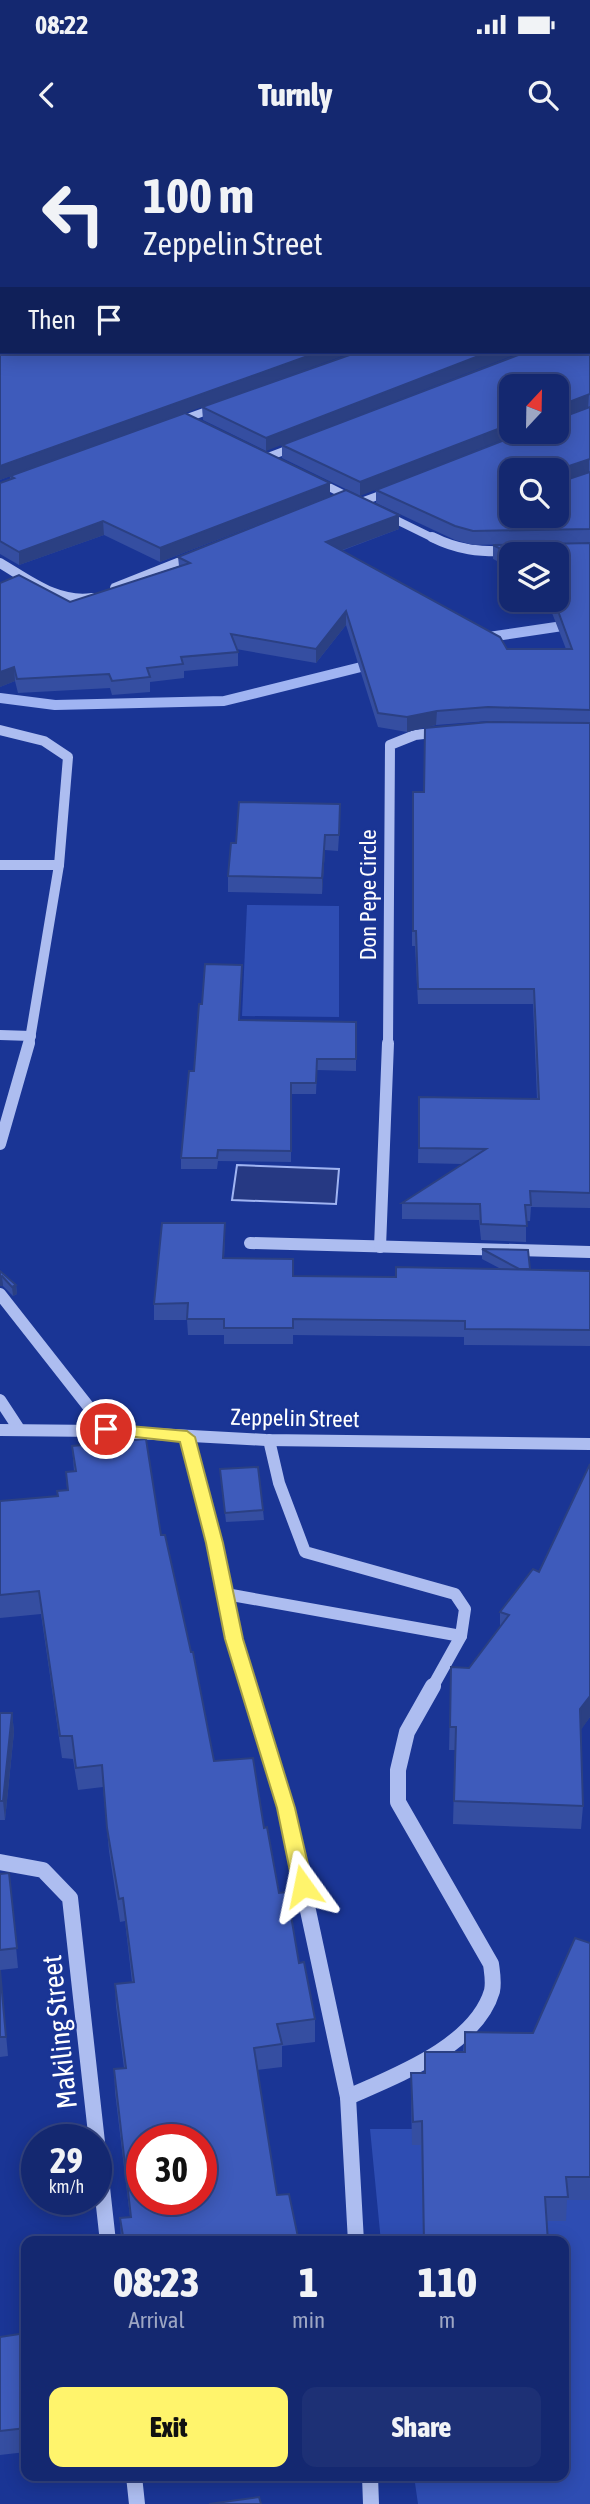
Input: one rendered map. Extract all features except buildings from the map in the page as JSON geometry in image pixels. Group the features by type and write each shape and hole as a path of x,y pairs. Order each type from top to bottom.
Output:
{"street":[{"path":"172,424 222,406"},
{"path":"185,419 197,425"},
{"path":"268,457 307,442"},
{"path":"256,452 279,463"},
{"path":"302,474 452,547 472,552 499,551"},
{"path":"361,502 400,487"},
{"path":"335,501 348,496"},
{"path":"0,563 61,597 76,600 88,599 205,553"},
{"path":"0,730 44,741 68,757 59,865 31,1035 0,1144"},
{"name":"Don Pepe Circle","path":"380,1247 390,1002 390,745 415,734 451,731"},
{"path":"0,865 59,865"},
{"path":"0,1035 31,1035"},
{"path":"250,1243 590,1252"},
{"path":"0,1294 6,1312 106,1429"},
{"path":"0,1400 19,1429"},
{"name":"Zeppelin Street","path":"0,1430 106,1429 187,1437 269,1440 590,1444"},
{"path":"187,1437 226,1594 234,1639 286,1808 348,2097 356,2236"},
{"path":"269,1440 279,1483 305,1552 455,1594 465,1609 461,1636 407,1732 398,1770 398,1802 491,1964 492,1990 478,2017 455,2039 422,2062 348,2097"},
{"path":"226,1594 461,1636"},
{"name":"Makiling Street","path":"0,1863 43,1870 70,1898 107,2236"},
{"path":"135,2481 137,2504"},
{"path":"370,2481 372,2504"}],"shaded area":[{"path":"247,905 339,906 339,1017 242,1016"},
{"path":"237,1165 339,1169 336,1204 232,1200"},
{"path":"370,2129 590,2129 590,2504 418,2504 415,2481 569,2481 569,2236 380,2236"}],"waterway":[{"path":"482,638 590,622"},
{"path":"0,698 55,705 224,701 373,664"}],"route":[{"path":"106,1429 187,1437 226,1594 234,1639 286,1808 303,1886"}]}
